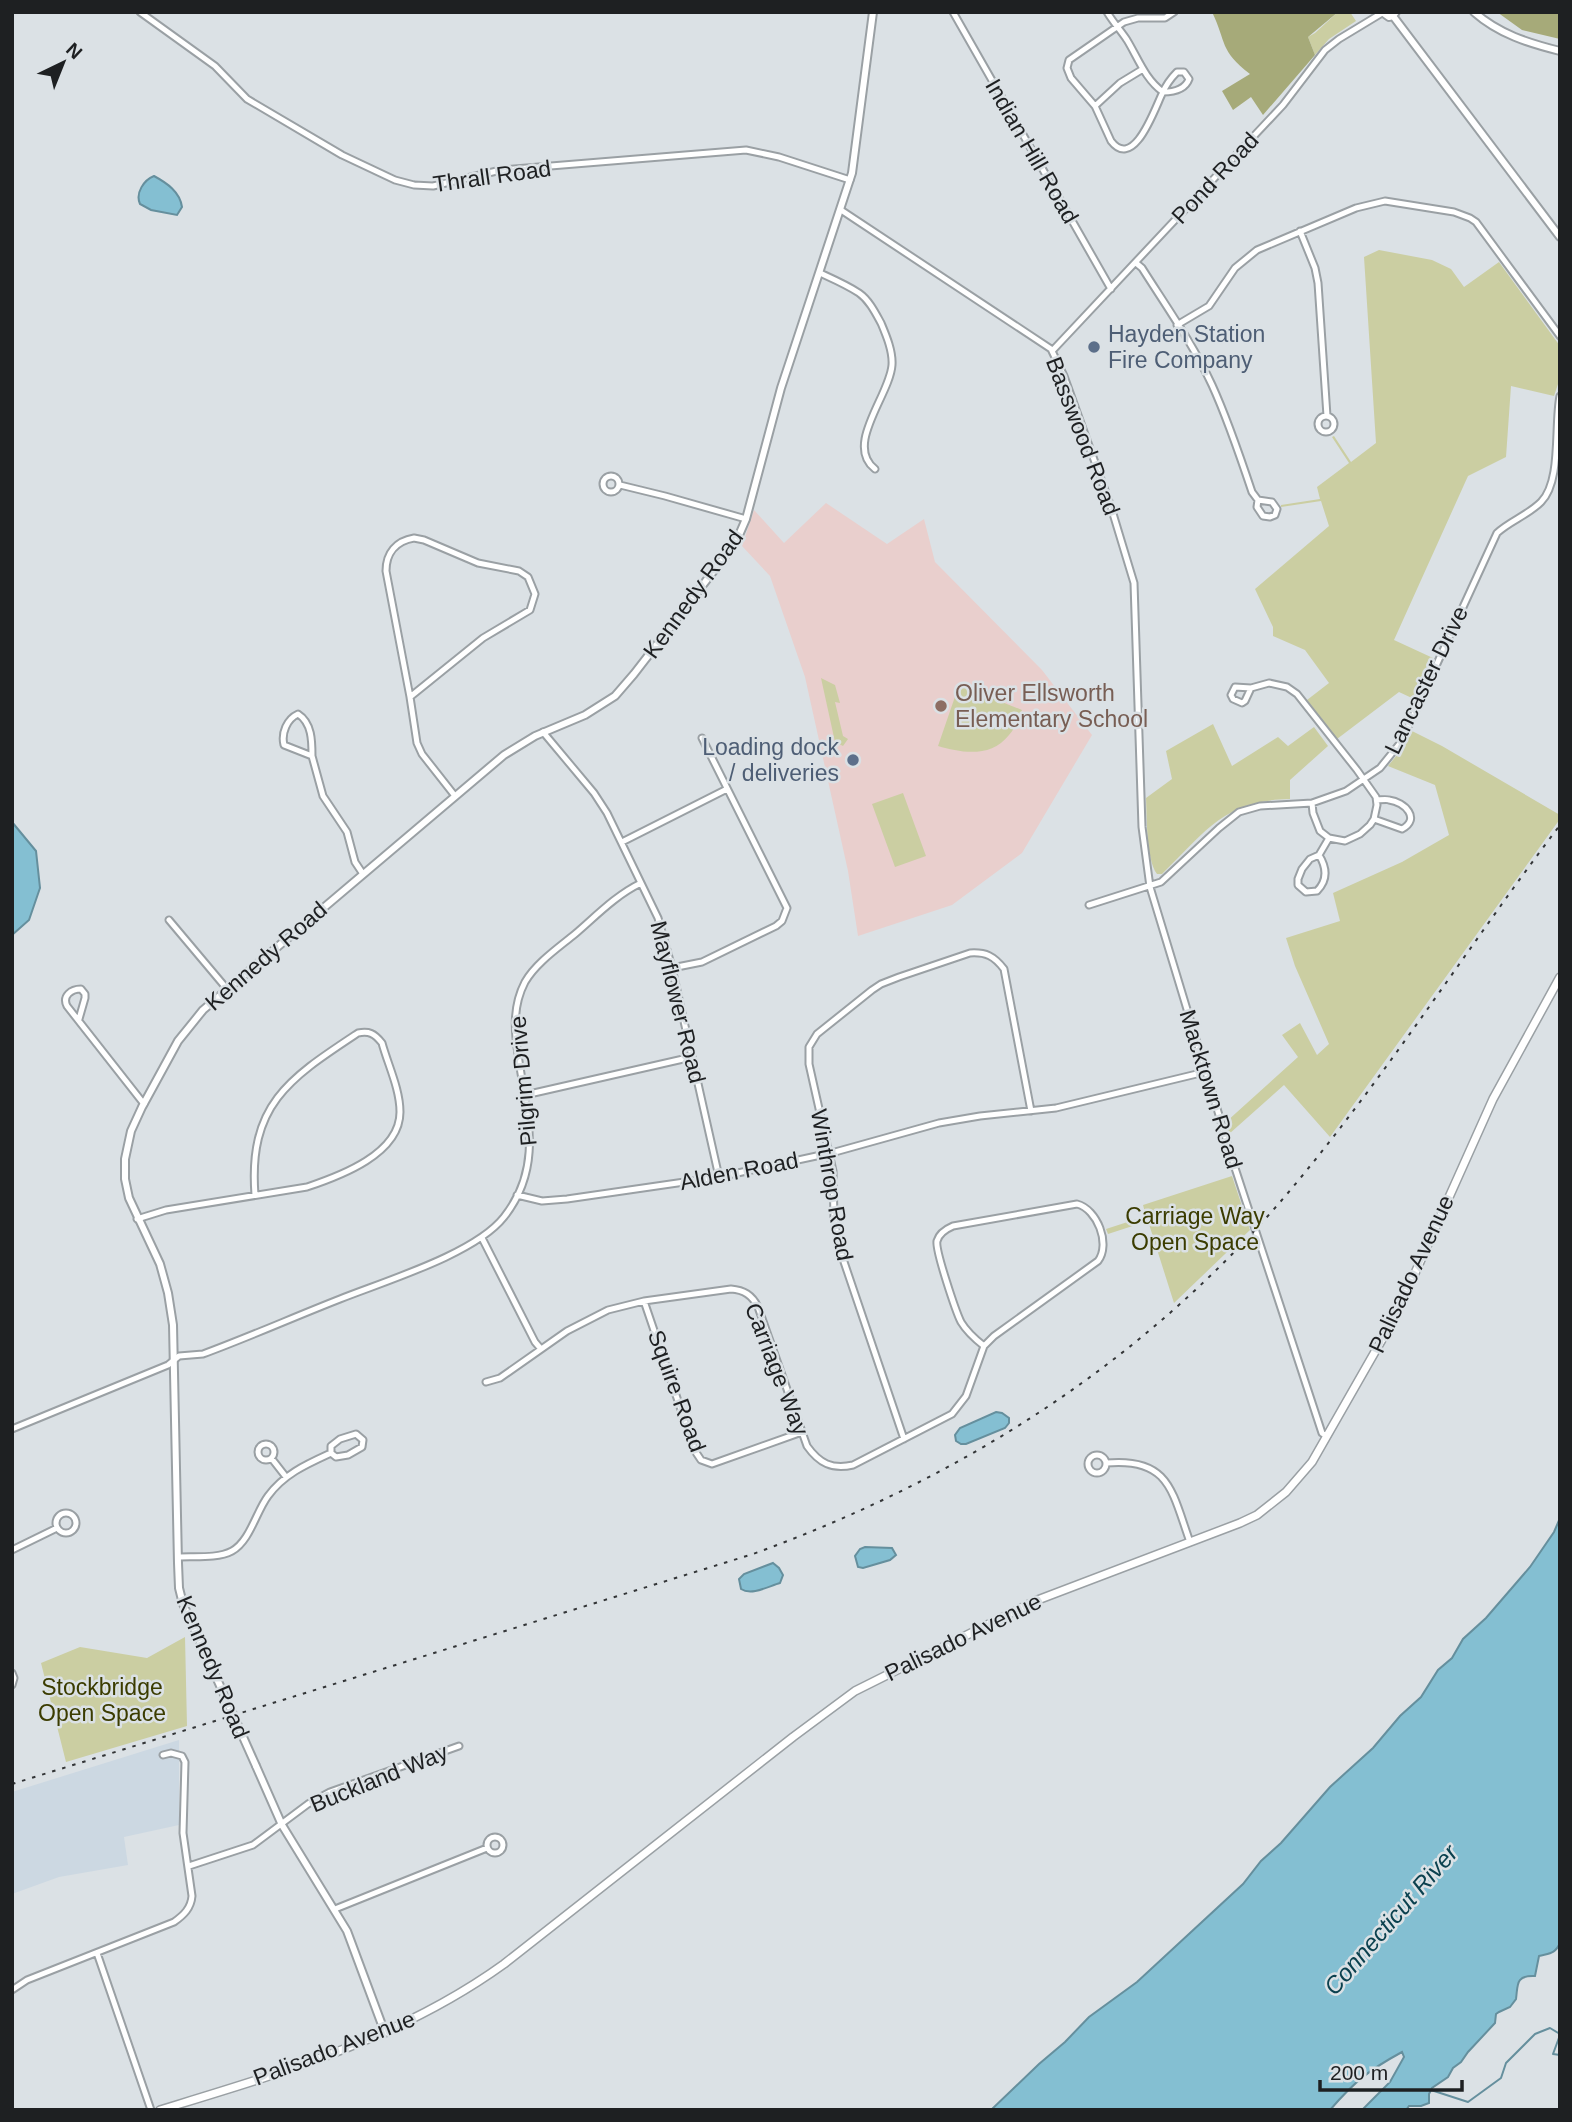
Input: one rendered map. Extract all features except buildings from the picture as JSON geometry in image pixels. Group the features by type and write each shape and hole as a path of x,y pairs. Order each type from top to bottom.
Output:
{"main road":[{"name":"Palisado Avenue","path":"160,2110 298,2066 385,2033 432,2010 504,1964 795,1735 855,1691 1035,1601 1240,1523 1267,1508 1301,1477 1389,1326 1497,1091 1560,977"}],"street":[{"name":"Thrall Road","path":"140,12 215,66 247,99 342,155 395,180 414,185 433,186 500,170 746,150 779,157 850,180"},
{"name":"Kennedy Road","path":"385,2033 352,1944 335,1909 282,1825 183,1604 179,1588 173,1325 168,1293 155,1253 131,1207 125,1159 131,1131 185,1031 202,1010 510,750 604,704 624,686 729,553 746,519 781,388 850,180 858,142 873,12"},
{"name":"Indian Hill Road","path":"953,12 1111,289"},
{"path":"1107,12 1117,27 1143,69 1149,80 1163,92 1178,90 1184,87 1189,79 1184,72 1177,72 1163,92 1148,127 1130,147 1124,148 1115,146 1111,141 1095,106 1071,78 1067,68 1069,60 1077,53 1117,27 1124,22 1138,18 1165,18 1174,12"},
{"path":"1474,12 1508,35 1560,51"},
{"name":"Pond Road","path":"1053,350 1283,105 1325,50 1382,13"},
{"path":"1382,13 1387,17 1394,14 1560,237"},
{"path":"1095,106 1120,83 1143,69"},
{"path":"1177,325 1209,306 1235,268 1267,245 1356,208 1385,201 1463,215 1476,222 1560,336"},
{"name":"Basswood Road","path":"841,210 1053,350 1111,507 1132,575 1140,773"},
{"path":"1300,231 1318,283 1327,416"},
{"path":"1136,263 1142,268 1211,383 1252,492 1258,500"},
{"path":"820,273 858,292 867,301 884,330 891,355 892,367 888,381 864,441 865,458 874,469"},
{"name":"Lancaster Drive","path":"1150,887 1161,882 1239,812 1260,806 1312,803 1333,797 1364,781 1380,768 1401,742 1497,533 1539,505 1549,492 1554,471 1560,396"},
{"path":"620,485 746,519"},
{"path":"410,697 483,638 530,610 536,594 528,577 519,571 466,559 424,540 408,539 394,548 388,558 386,571 417,743 422,754 455,796"},
{"path":"1251,688 1269,683 1278,684 1297,694 1377,800 1374,819 1360,834 1352,839 1336,841 1323,835 1312,803"},
{"path":"312,756 284,745 287,722 295,715 307,720 312,756 323,796 347,832 355,862 363,874"},
{"name":"Mayflower Road","path":"543,732 594,793 622,842 658,918 672,968 719,1177"},
{"path":"672,968 713,957 776,926 782,921 787,908 702,738"},
{"name":"Macktown Road","path":"1140,773 1142,827 1150,887 1205,1072 1322,1433 1327,1436"},
{"path":"622,842 727,789"},
{"path":"1374,819 1402,830 1412,818 1402,804 1388,799 1377,800"},
{"path":"1319,855 1324,863 1325,878 1317,891 1306,892 1298,885 1302,869 1310,859 1319,855 1329,838"},
{"name":"Pilgrim Drive","path":"12,1429 168,1364 178,1356 202,1354 218,1348 421,1267 482,1238 505,1215 517,1195 525,1177 530,1152 525,1095 514,1026 516,1007 525,982 544,960 620,895 642,883"},
{"path":"1089,905 1150,887"},
{"path":"169,920 227,989"},
{"name":"Winthrop Road","path":"904,1439 838,1242 834,1220 835,1185 809,1064 808,1053 812,1040 822,1029 880,984 970,953 982,952 992,956 1004,969 1031,1111"},
{"path":"79,1019 85,998 81,989 70,992 65,999 67,1006 144,1104"},
{"path":"137,1219 146,1214 166,1210 307,1187 328,1180 370,1159 391,1138 399,1123 400,1106 382,1043 377,1037 368,1031 358,1033 305,1069 284,1088 270,1107 262,1128 254,1162 255,1195"},
{"path":"525,1095 692,1057"},
{"name":"Alden Road","path":"517,1195 542,1201 554,1200 719,1177 829,1153 939,1123 1082,1103 1205,1072"},
{"path":"1071,1204 1086,1207 1095,1216 1103,1241 1098,1261 984,1346 968,1332 959,1318 937,1251 936,1245 942,1233 953,1226 1018,1213 1071,1204"},
{"path":"482,1238 541,1349"},
{"name":"Carriage Way","path":"486,1382 500,1378 567,1331 608,1310 644,1301 731,1289 741,1290 748,1293 758,1307 807,1446 818,1460 837,1467 853,1465 952,1414 966,1396 984,1346"},
{"name":"Squire Road","path":"644,1301 698,1458 712,1464 802,1432"},
{"path":"356,1434 363,1440 362,1447 348,1455 336,1457 331,1453 331,1446 340,1439 356,1434"},
{"path":"178,1557 217,1555 233,1550 244,1538 267,1497 286,1477 304,1465 331,1453"},
{"path":"272,1459 286,1477"},
{"path":"1106,1463 1139,1463 1150,1467 1161,1476 1172,1491 1190,1542"},
{"path":"12,1540 14,1550 57,1528"},
{"path":"12,1673 12,1685"},
{"name":"Buckland Way","path":"189,1866 253,1845 308,1804 331,1792 459,1746"},
{"path":"12,1990 27,1980 174,1922 186,1913 192,1896 183,1826 185,1762 182,1756 172,1753 163,1755"},
{"path":"335,1909 487,1849"},
{"path":"97,1953 151,2110"}],"shaded area":[{"name":"Oliver Ellsworth Elementary School","path":"826,503 887,544 924,519 935,562 1042,670 1092,735 1022,853 952,905 858,936 848,871 805,677 770,576 742,546 754,510 784,543"},
{"path":"179,1740 179,1825 124,1837 128,1865 59,1877 12,1894 12,1792"}],"green space":[{"path":"1212,12 1338,12 1308,37 1315,55 1263,115 1251,97 1233,110 1222,91 1250,74 1228,52"},
{"path":"1338,12 1350,12 1356,21 1329,39 1315,55 1308,37"},
{"path":"1497,12 1560,12 1560,39 1522,30"},
{"path":"1379,250 1432,260 1451,269 1464,287 1499,262 1560,346 1560,378 1554,396 1511,386 1506,457 1468,476 1394,640 1433,658 1414,699 1399,692 1337,739 1307,700 1329,683 1305,650 1273,636 1273,627 1255,589 1329,526 1321,501 1281,505 1320,499 1317,487 1349,463 1332,437 1334,436 1351,462 1376,443 1364,257"},
{"path":"821,678 835,685 840,703 835,702 843,736 848,739 843,746 835,742"},
{"path":"962,686 1022,710 1011,733 994,747 966,752 938,746 958,688"},
{"path":"1213,724 1232,766 1278,737 1288,746 1314,727 1328,746 1290,780 1290,799 1248,805 1232,812 1204,832 1162,874 1157,874 1149,849 1146,798 1172,779 1166,751"},
{"path":"1412,731 1560,815 1560,819 1330,1137 1284,1085 1229,1134 1226,1122 1298,1057 1282,1035 1300,1023 1317,1055 1329,1044 1295,966 1286,938 1340,921 1333,893 1402,862 1449,835 1435,785 1388,766"},
{"path":"903,793 926,856 895,867 872,804"},
{"name":"Carriage Way Open Space","path":"1232,1176 1250,1230 1174,1303 1148,1221 1108,1234 1106,1229 1146,1216 1143,1205"},
{"name":"Stockbridge Open Space","path":"185,1637 187,1726 66,1762 41,1663 80,1647 147,1658"}],"water":[{"path":"154,176 168,185 179,197 182,207 177,215 151,210 140,204 141,187"},
{"path":"12,822 36,851 40,888 29,920 12,935"},
{"path":"996,1412 1009,1418 1005,1428 966,1444 956,1441 955,1435 960,1428"},
{"name":"Connecticut River","path":"1560,1518 1560,1943 1554,1951 1539,1956 1535,1976 1521,1979 1516,1999 1510,2007 1496,2014 1495,2023 1453,2068 1448,2077 1432,2088 1429,2103 1409,2106 1406,2110 1362,2110 1390,2082 1404,2057 1402,2052 1363,2077 1330,2110 991,2110 1089,2017 1137,1982 1243,1884 1330,1787 1373,1748 1400,1716 1421,1697 1438,1670 1452,1658 1463,1639 1486,1618 1530,1567 1554,1532"},
{"path":"865,1547 892,1548 896,1555 890,1560 858,1567 855,1556"},
{"path":"773,1563 783,1575 780,1583 755,1591 741,1589 739,1579 744,1574"}],"waterway":[{"path":"1431,2090 1468,2102 1501,2078 1506,2063 1535,2034 1550,2028 1560,2034"},
{"path":"1560,2035 1553,2054 1560,2055"}],"railway":[{"path":"12,1784 753,1554 832,1523 909,1487 983,1447 1053,1403 1121,1354 1185,1300 1245,1240 1336,1134 1560,825"}],"place":[{"name":"Hayden Station Fire Company","path":"1094,347"},
{"name":"Oliver Ellsworth Elementary School","path":"941,706"},
{"name":"Loading dock / deliveries","path":"853,760"}]}
